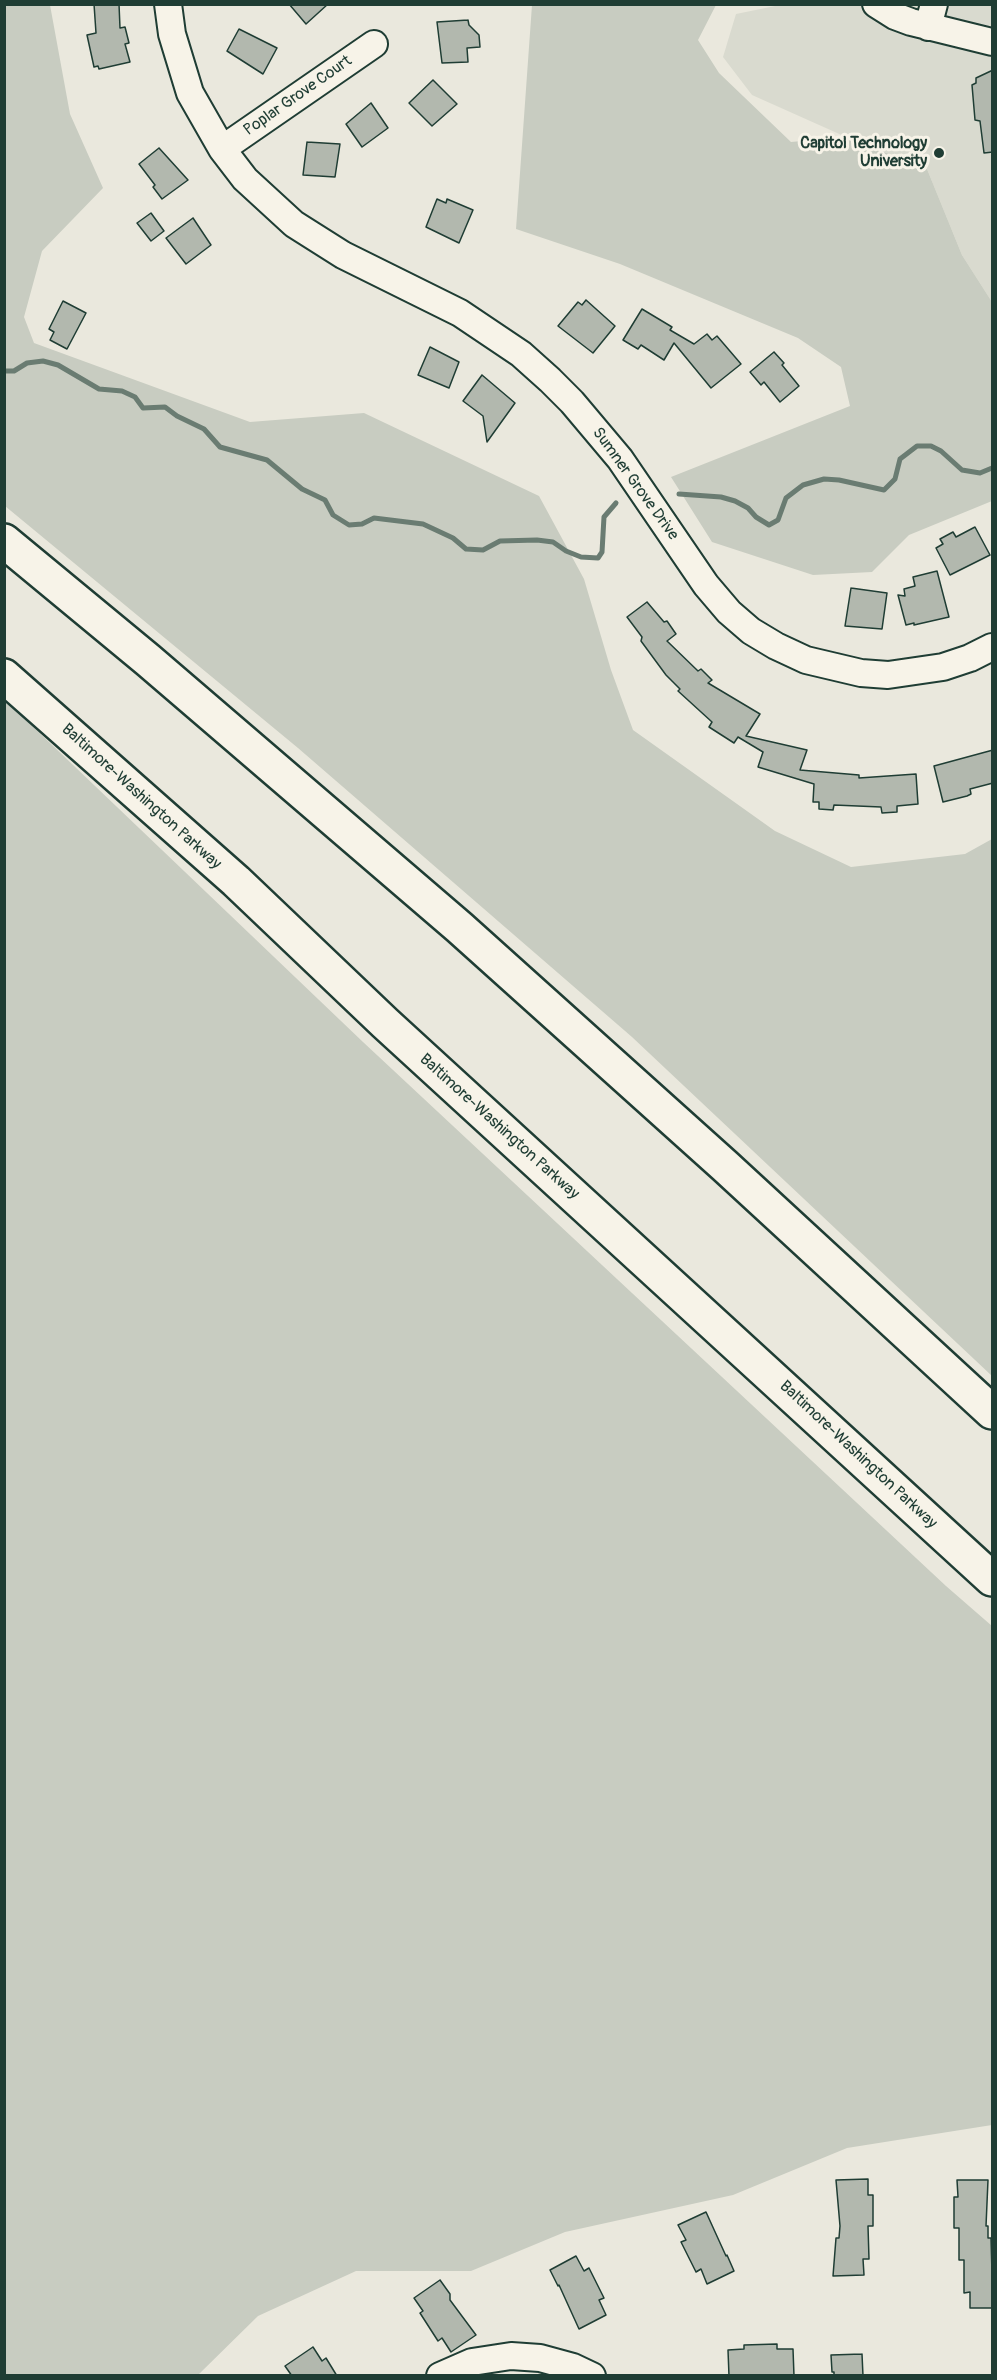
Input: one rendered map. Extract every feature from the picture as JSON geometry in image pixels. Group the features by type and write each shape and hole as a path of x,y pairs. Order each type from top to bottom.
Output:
{"highway":[{"path":"4,542 148,660 459,927 725,1166 993,1412"},
{"name":"Baltimore-Washington Parkway","path":"4,676 236,881 385,1023 993,1579"}],"street":[{"name":"Sumner Grove Drive","path":"168,4 177,54 190,93 222,149 245,179 294,224 343,255 459,313 521,354 572,402 620,459 706,585 729,612 751,631 806,660 861,673 888,675 943,667 993,647"},
{"path":"876,4 895,16 931,16 993,42"},
{"name":"Poplar Grove Court","path":"222,149 374,44"},
{"path":"440,2376 472,2362 511,2356 540,2358 573,2367 592,2376"}],"shaded area":[{"path":"4,5 50,5 70,114 103,188 42,251 24,317 34,343 250,422 364,413 539,496 584,579 611,670 633,730 775,831 851,867 965,854 992,839 992,1376 632,1037 298,748 5,506"},
{"path":"532,5 716,5 698,40 719,73 791,142 846,137 927,169 962,255 992,302 992,501 909,535 872,572 813,575 712,542 671,477 850,406 841,367 798,338 620,264 516,229"},
{"name":"Capitol Technology University","path":"780,5 992,5 992,302 962,255 927,169 846,137 752,95 723,57 736,14"},
{"path":"5,700 363,1042 946,1586 992,1626 992,2125 847,2148 733,2195 565,2232 471,2271 356,2271 258,2316 198,2375 5,2375"}],"building":[{"path":"94,4 119,4 120,28 125,27 129,43 125,44 130,62 99,69 98,66 94,67 87,35 96,33"},
{"path":"289,4 328,4 306,24"},
{"path":"468,20 469,25 479,35 480,47 467,48 468,62 442,63 437,22"},
{"path":"239,29 277,48 263,74 227,51"},
{"path":"993,70 993,152 984,153 980,121 975,120 972,85 976,83 976,78"},
{"path":"433,80 457,104 432,126 409,103"},
{"path":"371,103 388,128 362,147 346,124"},
{"path":"307,142 340,144 335,177 303,175"},
{"path":"159,148 188,180 162,199 153,187 155,185 139,164"},
{"path":"437,199 446,203 447,199 473,210 459,243 426,227"},
{"path":"151,213 164,231 151,241 137,223"},
{"path":"193,218 211,245 186,264 166,238"},
{"path":"586,300 615,326 593,353 558,326 578,302 582,305"},
{"path":"63,301 86,313 67,349 50,340 54,332 49,329"},
{"path":"642,309 672,327 670,330 694,344 707,334 712,340 717,336 741,364 711,388 674,343 664,360 641,345 638,349 623,340"},
{"path":"430,347 459,362 449,388 418,375"},
{"path":"774,352 799,386 780,402 764,382 761,385 750,372"},
{"path":"482,375 515,403 487,442 483,416 463,401"},
{"path":"975,527 990,555 950,575 936,548 943,544 940,539 953,532 956,537"},
{"path":"937,571 949,617 906,625 898,595 905,596 904,589 915,586 913,577"},
{"path":"851,588 887,593 882,629 845,626"},
{"path":"647,602 664,622 667,621 676,634 667,641 698,671 701,669 712,680 708,683 760,714 746,736 807,750 800,770 859,775 859,778 916,774 918,804 897,806 897,812 882,813 881,807 834,805 833,810 819,809 819,802 813,802 814,784 758,767 763,752 738,737 734,743 709,727 712,722 678,691 680,689 666,675 641,641 642,637 627,617"},
{"path":"993,750 993,783 970,789 971,794 967,796 943,802 934,766"},
{"path":"868,2179 868,2195 873,2195 873,2226 868,2226 869,2259 863,2259 864,2275 833,2276 836,2238 839,2238 840,2226 836,2180"},
{"path":"957,2180 988,2180 986,2226 988,2226 988,2238 991,2238 993,2308 970,2308 970,2292 964,2293 964,2260 959,2260 959,2228 954,2228 954,2197 958,2197"},
{"path":"706,2212 734,2271 707,2284 701,2269 696,2272 681,2242 686,2240 678,2225"},
{"path":"576,2256 584,2271 589,2268 604,2298 599,2300 606,2315 579,2329 550,2270"},
{"path":"440,2280 450,2294 450,2300 476,2335 451,2352 442,2338 438,2341 420,2313 423,2311 414,2298"},
{"path":"777,2344 777,2349 793,2349 794,2376 729,2376 728,2350 744,2349 744,2345"},
{"path":"313,2347 322,2361 326,2358 337,2376 292,2376 285,2366"},
{"path":"862,2354 863,2376 834,2376 831,2355"}],"waterway":[{"path":"4,371 14,371 27,363 43,361 58,365 99,389 122,391 135,397 143,408 165,407 177,416 204,429 220,447 267,460 302,489 325,500 333,515 349,525 362,524 374,518 423,524 453,538 466,549 483,550 500,541 537,540 553,542 581,557 598,558 602,552 604,517 616,503"},
{"path":"679,494 721,497 735,501 769,525 778,520 786,498 803,485 824,479 884,490 895,479 900,459 917,446 931,446 941,451 962,470 980,473 992,468"}],"place":[{"name":"Capitol Technology University","path":"939,153"}]}
